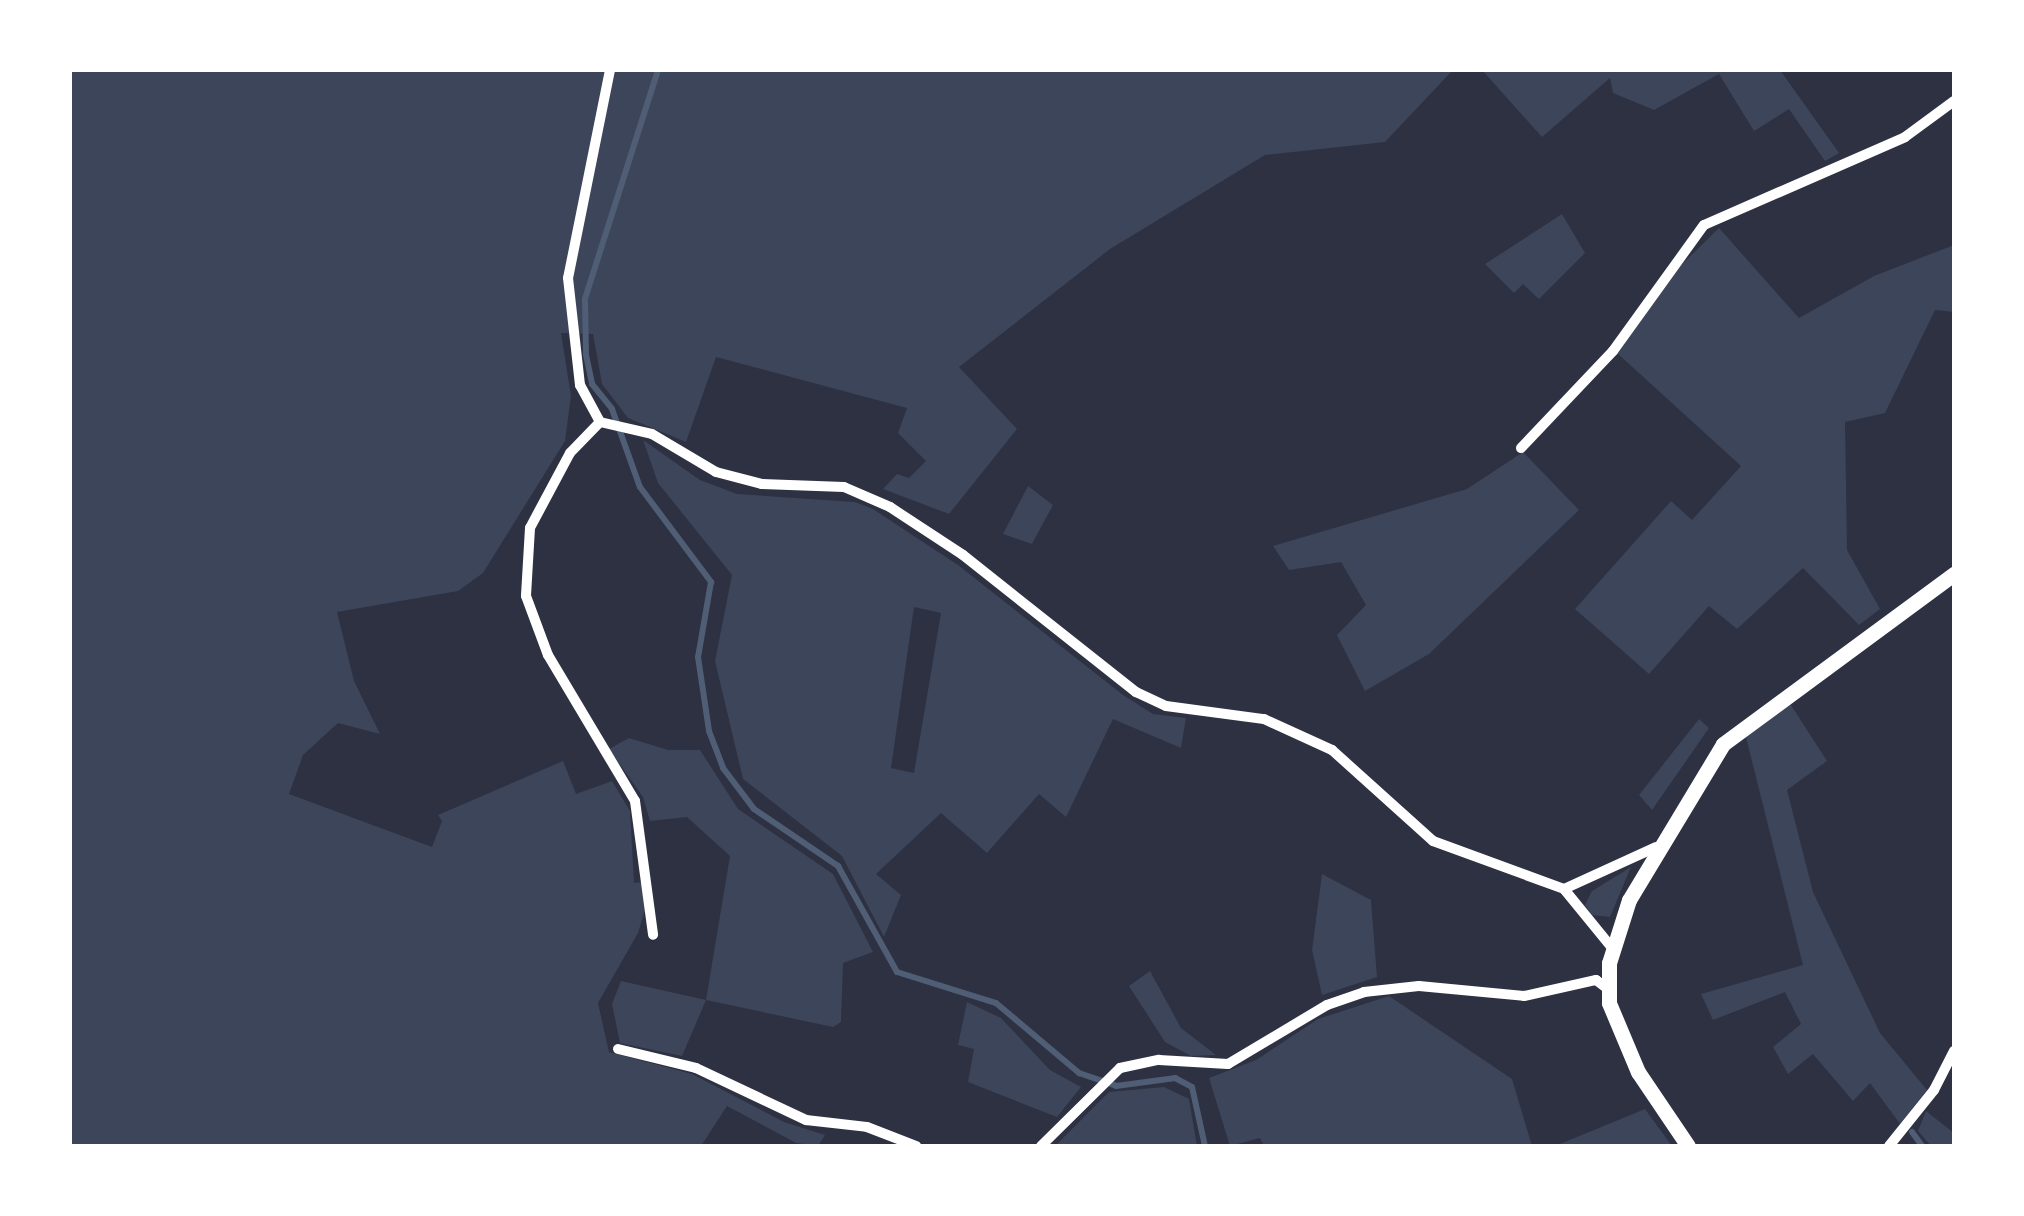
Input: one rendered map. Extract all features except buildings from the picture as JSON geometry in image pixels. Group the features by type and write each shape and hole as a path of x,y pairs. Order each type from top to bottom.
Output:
{"street":[{"path":"610,70 568,278 580,385 600,422 631,429 733,477 865,494 962,554 1150,700 1244,713 1290,729 1346,759 1433,840 1564,889 1613,949"},
{"path":"1521,448 1613,351 1704,224 1905,136 1954,101"},
{"path":"600,422 570,453 540,506 526,547 526,596 548,654 630,789 641,825 653,935"},
{"path":"1688,1146 1638,1072 1608,989 1613,949 1656,846 1708,763 1742,726 1954,574"},
{"path":"1564,889 1656,846"},
{"path":"1041,1146 1107,1077 1159,1060 1228,1064 1327,1005 1364,992 1419,986 1524,996 1596,980 1608,989"},
{"path":"618,1049 696,1068 806,1120 867,1127 916,1146"},
{"path":"1889,1146 1934,1090 1954,1052"}],"shaded area":[{"path":"70,70 1453,70 1385,142 1265,155 1110,249 959,367 1017,429 949,514 883,489 897,474 909,478 926,461 898,433 907,408 716,357 686,442 628,418 602,384 593,334 561,333 571,396 565,441 483,573 458,591 337,612 354,681 380,734 338,723 303,755 289,794 432,847 442,821 438,815 563,761 576,794 612,781 630,811 634,883 642,882 647,903 638,933 598,1003 609,1052 692,1074 784,1122 825,1135 818,1146 796,1143 727,1106 701,1146 70,1146"},
{"path":"1482,70 1780,70 1839,153 1825,161 1789,109 1754,131 1719,74 1654,110 1613,93 1610,78 1542,137"},
{"path":"1562,214 1585,253 1539,299 1523,284 1514,293 1485,264"},
{"path":"1719,228 1799,318 1874,276 1954,245 1954,312 1935,310 1885,413 1845,422 1847,550 1880,609 1859,625 1803,568 1737,629 1709,606 1649,674 1575,609 1671,501 1692,520 1741,466 1617,353 1675,271"},
{"path":"643,440 700,480 737,494 855,502 873,509 958,565 1123,695 1153,714 1186,718 1181,748 1113,719 1066,817 1039,794 987,853 941,813 876,874 901,895 884,937 842,856 743,779 715,661 732,575 658,483","holes":["914,607 941,613 914,773 891,768"]},
{"path":"1523,452 1579,510 1429,654 1365,691 1337,635 1366,605 1341,562 1289,570 1273,546 1467,489"},
{"path":"1028,486 1053,505 1032,544 1003,534"},
{"path":"1789,702 1827,761 1787,790 1813,892 1880,1033 1927,1090 1900,1124 1870,1083 1853,1101 1813,1054 1788,1074 1773,1047 1801,1024 1785,992 1713,1020 1701,994 1803,965 1745,733"},
{"path":"1699,719 1709,728 1652,810 1639,795"},
{"path":"629,738 668,750 700,750 738,809 833,874 873,952 843,963 841,1022 833,1027 706,1000 730,856 687,817 650,821 643,797 609,749"},
{"path":"1631,867 1610,917 1592,915 1585,905 1592,891"},
{"path":"1322,874 1371,900 1377,977 1322,995 1312,950"},
{"path":"1150,971 1181,1028 1216,1055 1191,1056 1165,1042 1129,986"},
{"path":"621,981 706,1000 682,1056 620,1043 612,1004"},
{"path":"1389,996 1512,1079 1532,1146 1264,1146 1260,1138 1230,1146 1209,1078 1256,1060 1318,1019"},
{"path":"967,1002 1001,1018 1050,1070 1081,1087 1057,1117 968,1082 974,1049 958,1045"},
{"path":"1164,1087 1189,1099 1197,1146 1055,1146 1109,1092"},
{"path":"1645,1109 1672,1146 1555,1146"},
{"path":"1926,1111 1954,1133 1954,1146 1931,1146 1918,1131"}],"waterway":[{"path":"658,70 585,299 586,355 592,384 612,409 640,487 711,582 698,657 709,731 723,768 754,809 838,866 897,972 996,1003 1079,1073 1116,1086 1175,1078 1192,1087 1205,1146"},
{"path":"1912,1132 1922,1146"}]}
